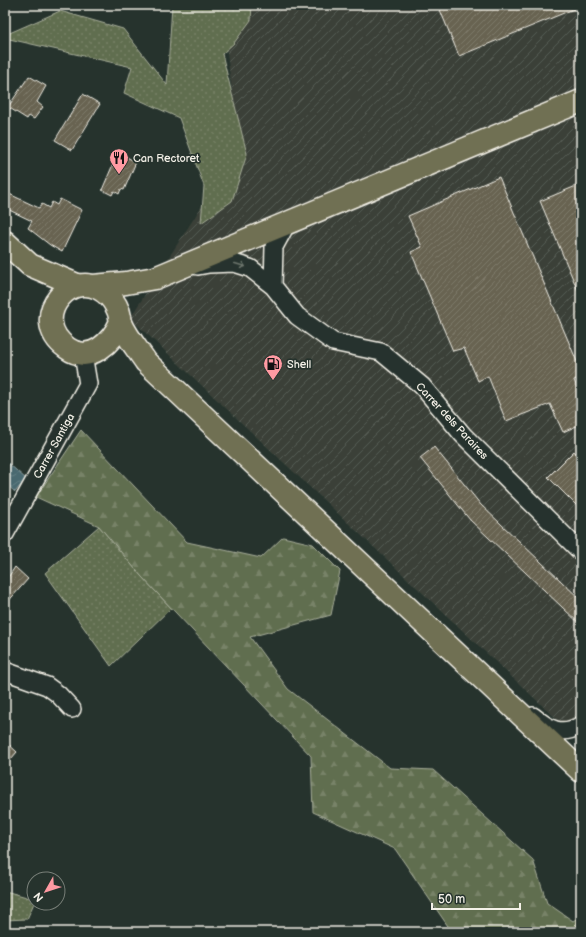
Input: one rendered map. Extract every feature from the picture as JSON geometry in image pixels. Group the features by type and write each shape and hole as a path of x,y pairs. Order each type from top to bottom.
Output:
{"main road":[{"path":"146,362 117,351 70,351 59,343 53,333 50,319 53,307 62,294 85,286 126,283 164,274 581,101"},
{"path":"5,242 30,265 50,298 53,307"},
{"path":"30,265 109,296 114,303 121,320 146,362 581,771"},
{"path":"92,351 116,332 125,308 131,299 140,290 164,274"}],"street":[{"path":"272,286 274,247 287,223"},
{"name":"Carrer dels Paraires","path":"164,274 209,264 234,263 250,268 272,286 297,316 333,342 381,352 422,386 463,435 581,552"},
{"name":"Carrer Santiga","path":"5,534 88,384 92,351"},
{"path":"5,671 47,686 58,694 72,709"},
{"path":"485,681 546,727 562,731 572,730 581,725"}],"shaded area":[{"path":"221,5 581,5 581,742 130,318 239,148"}],"green space":[{"path":"172,5 252,5 251,20 234,43 222,54 247,154 232,201 201,223 204,186 179,118 124,93 132,67 5,38 5,35 60,11 123,29 167,85"},
{"path":"81,430 187,542 261,558 283,537 313,544 340,571 331,615 250,637 288,689 390,768 433,770 533,860 547,903 573,921 581,916 581,932 452,932 395,849 313,812 311,756 142,577 99,526 36,497"},
{"path":"99,526 142,577 171,608 111,666 45,573"},
{"path":"5,891 26,897 26,911 30,911 27,919 5,920"}],"water":[{"path":"8,463 26,479 15,492 5,483 5,466"}],"building":[{"path":"438,5 581,5 581,6 459,56"},
{"path":"29,76 46,86 37,102 43,107 34,119 29,116 27,119 8,107"},
{"path":"83,94 100,104 72,150 55,140"},
{"name":"Can Rectoret","path":"119,153 136,162 124,190 121,189 119,194 114,191 112,195 102,190"},
{"path":"499,177 581,371 581,377 574,380 581,399 581,424 563,432 550,404 506,421 488,376 478,381 464,348 453,351 411,252 422,247 408,216"},
{"path":"581,184 581,298 540,201"},
{"path":"5,192 39,208 42,204 49,208 52,202 57,205 60,199 82,210 62,252 50,245 28,228 32,221 5,208"},
{"path":"434,447 481,505 581,600 581,625 470,520 420,458"},
{"path":"574,451 581,459 581,510 548,477"},
{"path":"15,567 28,579 5,605 5,582"},
{"path":"5,741 17,752 5,766"}],"place":[{"name":"Can Rectoret","path":"119,175"},
{"name":"Shell","path":"273,381"}]}
